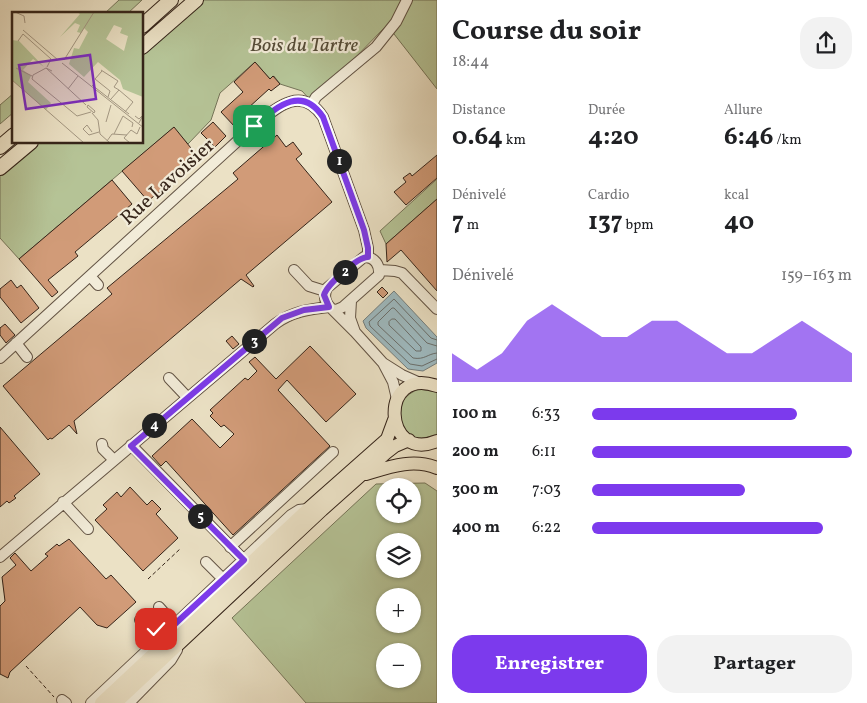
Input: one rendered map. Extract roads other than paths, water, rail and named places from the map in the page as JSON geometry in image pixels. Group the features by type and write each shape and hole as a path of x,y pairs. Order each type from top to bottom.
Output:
{"highway":[{"path":"144,24 171,0"},
{"path":"144,45 196,0"},
{"path":"0,147 12,138"},
{"path":"0,168 28,144"}],"main road":[{"path":"101,703 309,508 387,439 394,420 397,399 405,390 420,383 437,385"},
{"path":"394,420 401,434 409,440 432,443 437,452"},
{"path":"116,703 359,477 396,446 409,440"},
{"path":"359,477 393,466 407,464 420,464 437,468"}],"street":[{"path":"368,257 364,230 323,117 312,104 316,97 376,47 396,22 407,0"},
{"name":"Rue Lavoisier","path":"0,358 279,105 285,102 300,101 312,104"},
{"path":"0,557 282,318 304,310 330,308 340,309 351,301 377,278 380,270 374,259 368,257 360,259 329,285 325,291 325,299 330,308 384,363 402,375 420,383"},
{"path":"294,270 309,286 325,291"},
{"path":"380,270 402,273 437,309"},
{"path":"90,276 98,285"},
{"path":"351,301 350,318 355,332"},
{"path":"16,344 27,357"},
{"path":"384,363 393,382 397,399"},
{"path":"169,378 187,397"},
{"path":"102,444 103,449 114,460"},
{"path":"131,446 244,560"},
{"path":"230,547 333,452"},
{"path":"63,502 88,529"},
{"path":"91,703 291,515 299,510 309,508"},
{"path":"206,562 223,579"},
{"path":"159,607 174,624"},
{"path":"140,620 147,620 162,636"},
{"path":"129,703 171,660 185,638"}],"water":[{"path":"394,291 437,337 437,363 423,371 408,369 366,328 363,321"}],"park label":[{"name":"Bois du Tartre","path":"304,44"}]}
